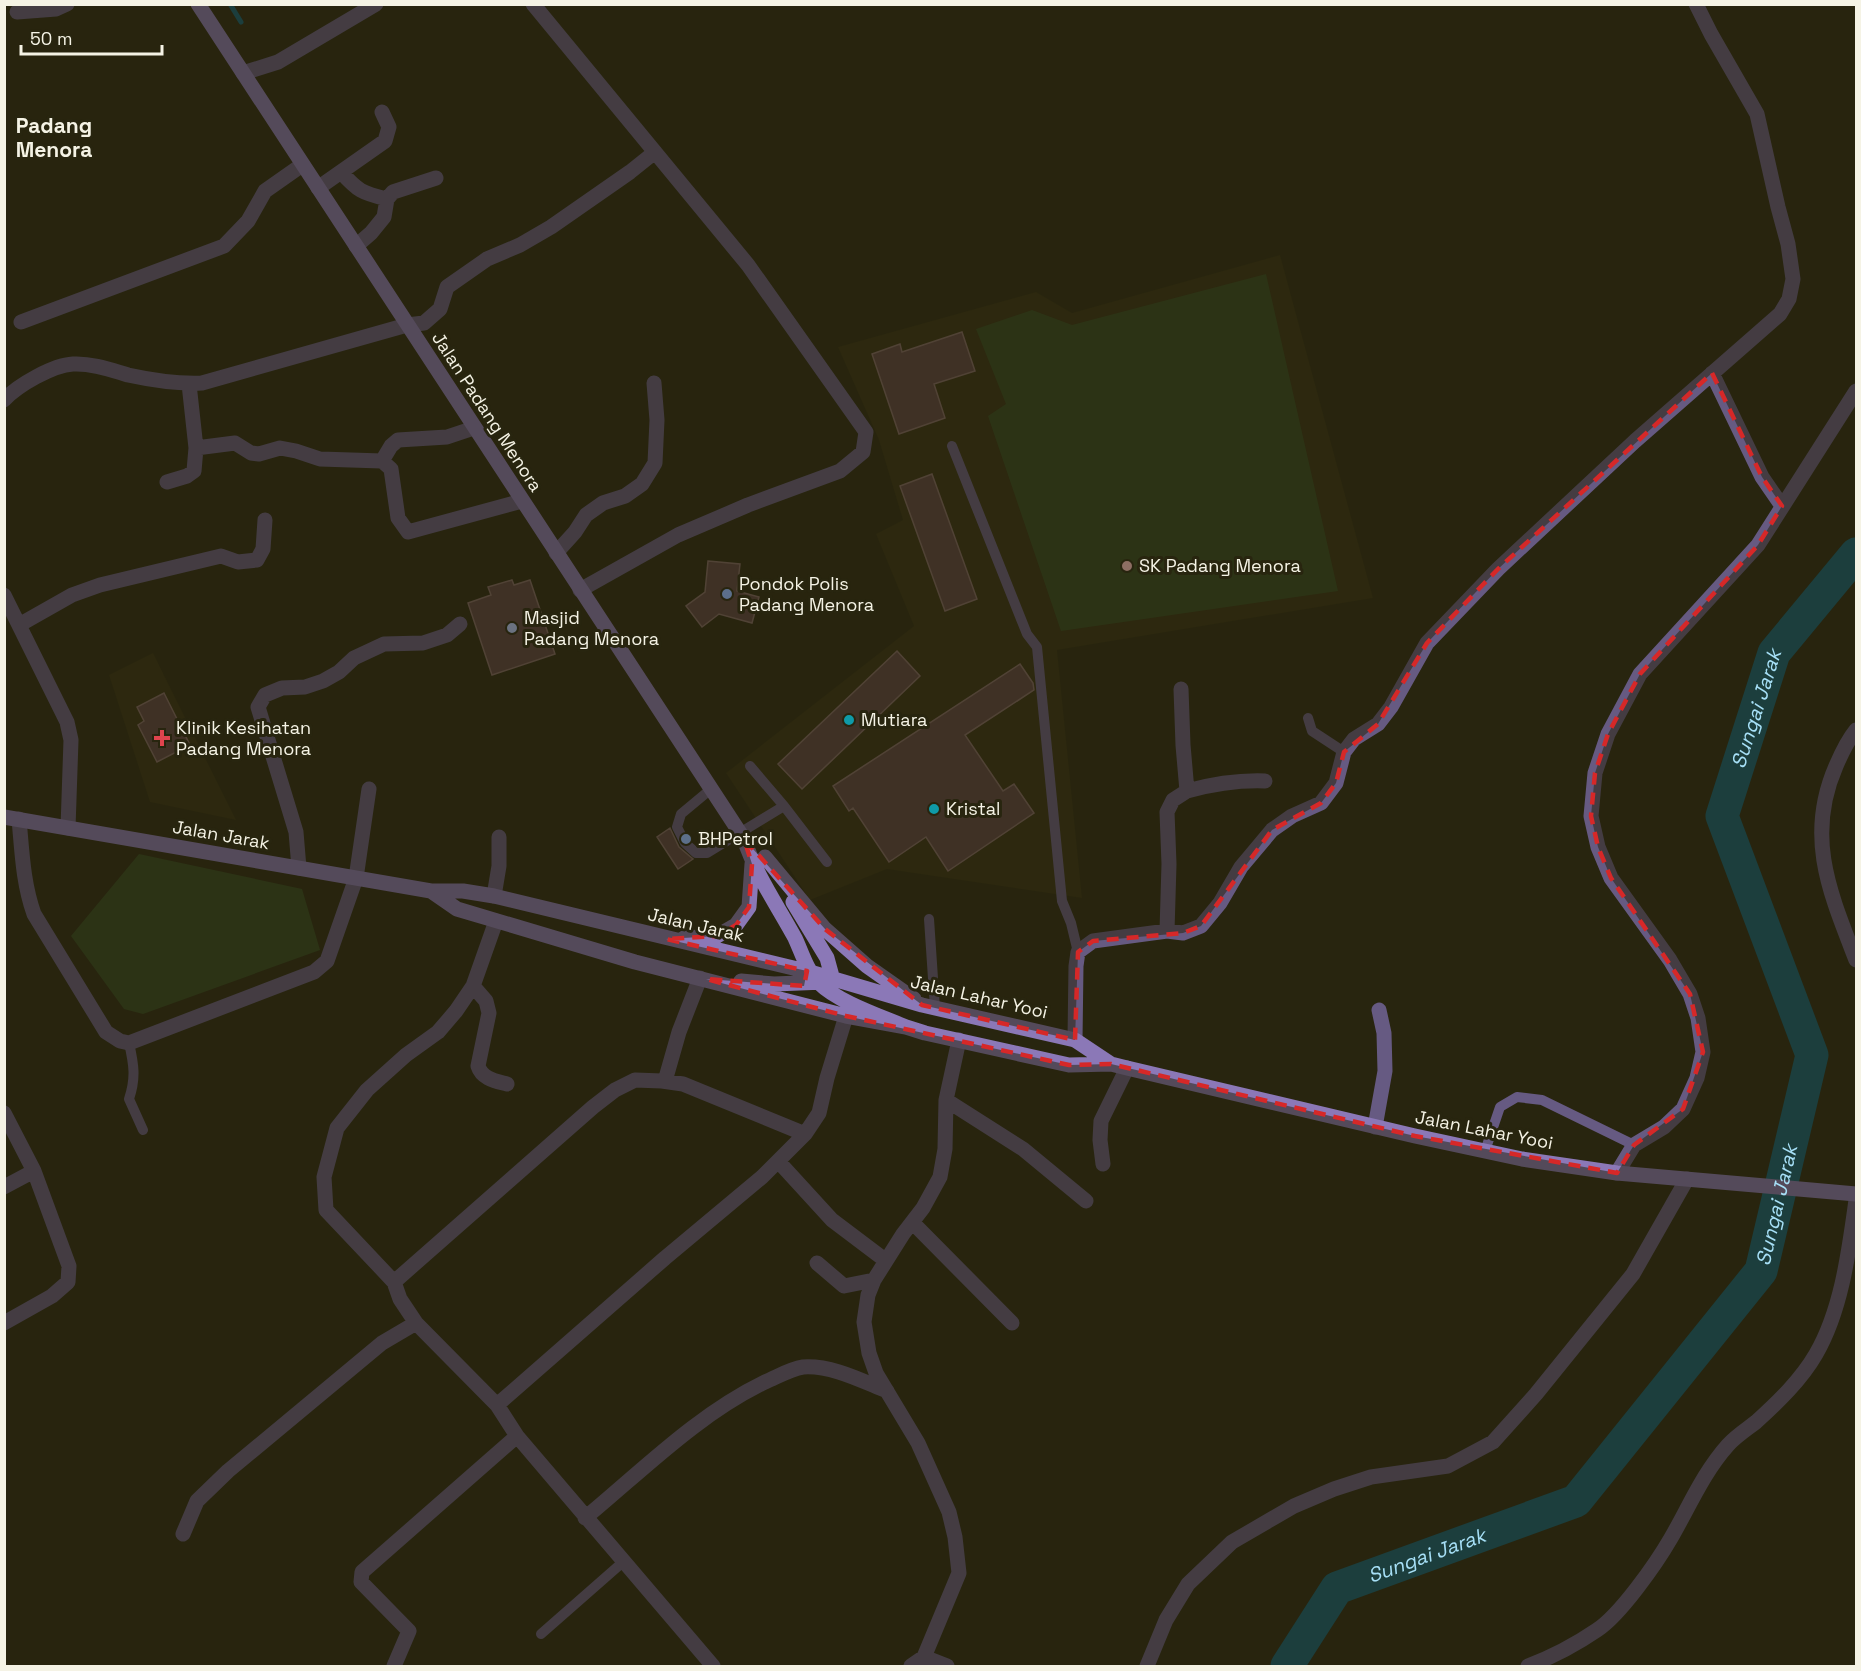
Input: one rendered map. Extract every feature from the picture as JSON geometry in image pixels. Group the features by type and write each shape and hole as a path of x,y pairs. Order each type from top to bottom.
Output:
{"main road":[{"name":"Jalan Padang Menora","path":"198,4 580,590 742,836 826,958 821,979"},
{"name":"Jalan Jarak","path":"12,818 431,891 463,891 494,896 821,979"},
{"name":"Jalan Padang Menora","path":"759,860 792,934 821,979"},
{"path":"666,939 717,936 736,925 749,907 759,860"},
{"path":"759,860 825,929 867,966 929,1006"},
{"name":"Jalan Jarak","path":"431,891 457,909 635,962 703,979"},
{"path":"703,979 774,984 821,979 836,995 906,1027"},
{"path":"703,979 846,1016 906,1027"},
{"name":"Jalan Lahar Yooi","path":"821,979 1075,1040 1111,1064"},
{"name":"Jalan Lahar Yooi","path":"906,1027 1069,1065 1111,1064 1375,1127 1522,1159 1617,1173 1852,1195"}],"street":[{"path":"17,12 56,9 67,4"},
{"path":"243,73 278,62 375,4"},
{"path":"533,4 748,265 866,432 863,452 840,471 748,505 678,535 580,590"},
{"path":"1075,1040 1078,952 1093,941 1167,931 1183,933 1201,926 1220,903 1241,867 1272,830 1292,816 1321,804 1335,783 1344,752 1354,740 1378,724 1427,643 1498,569 1635,441 1780,314 1789,299 1793,279 1788,244 1757,114 1696,4"},
{"path":"318,188 385,141 389,127 382,112"},
{"path":"4,400 41,374 72,364 95,366 132,376 189,384 424,322 440,309 447,288 487,259 520,245 551,227 655,152"},
{"path":"21,322 224,246 248,221 265,191 302,165"},
{"path":"341,172 364,194 387,199"},
{"path":"356,246 384,218 387,199 393,192 436,178"},
{"path":"1712,373 1762,477 1782,506"},
{"path":"556,553 575,532 586,515 603,503 625,496 642,484 651,470 655,463 657,420 654,383"},
{"path":"166,482 187,476 194,471 196,448 189,384"},
{"path":"1617,1173 1634,1145 1664,1127 1683,1109 1697,1078 1703,1052 1698,1017 1690,994 1670,960 1611,878 1598,847 1591,816 1595,773 1608,734 1640,674 1758,544 1857,391"},
{"path":"382,460 398,440 447,437 474,428"},
{"path":"196,448 235,443 251,453 259,454 280,448 320,459 382,460 391,469 398,519 408,532 522,501"},
{"path":"19,625 72,594 100,585 221,556 238,561 257,560 263,549 265,519"},
{"path":"4,595 67,722 71,740 68,828"},
{"path":"299,868 296,832 258,707 265,695 282,688 305,687 323,681 339,672 354,658 384,644 423,643 447,635 460,624"},
{"path":"1181,689 1187,791"},
{"path":"1857,730 1847,740 1829,783 1822,816 1823,862 1834,903 1857,960"},
{"path":"1167,931 1169,864 1167,812 1173,800 1187,791 1210,785 1265,781"},
{"path":"12,818 27,895 34,914 106,1032 129,1044 314,972 327,961 356,878 369,789"},
{"path":"494,896 499,866 499,837"},
{"path":"496,921 473,986 456,1011 438,1032 406,1054 367,1090 337,1128 324,1177 326,1210 394,1282 400,1299 416,1323 496,1405 517,1436 585,1518 713,1666"},
{"path":"665,1081 679,1032 703,979"},
{"path":"473,986 486,1001 489,1013 478,1066 479,1071 487,1078 507,1084"},
{"path":"1375,1127 1385,1071 1384,1033 1379,1010"},
{"path":"496,1405 762,1177 805,1134 819,1113 846,1016"},
{"path":"911,1666 924,1657 959,1573 955,1537 949,1512 918,1443 876,1373 869,1353 864,1322 868,1295 874,1280 903,1233 913,1223 940,1177 945,1149 946,1100 959,1040"},
{"path":"1103,1164 1100,1140 1101,1121 1127,1068"},
{"path":"394,1282 593,1107 615,1090 635,1080 683,1084 805,1134"},
{"path":"946,1100 1023,1149 1086,1201"},
{"path":"4,1113 34,1171 69,1266 68,1282 52,1296 4,1323"},
{"path":"778,1161 832,1220 885,1260"},
{"path":"4,1187 34,1171"},
{"path":"1147,1666 1166,1620 1188,1584 1232,1542 1294,1506 1334,1489 1371,1477 1448,1466 1493,1442 1536,1394 1633,1274 1687,1179"},
{"path":"1528,1666 1553,1656 1598,1629 1624,1604 1670,1540 1693,1496 1729,1443 1775,1405 1795,1383 1816,1353 1832,1316 1848,1259 1852,1195"},
{"path":"913,1223 1012,1323"},
{"path":"817,1263 844,1286 874,1280"},
{"path":"183,1534 197,1501 228,1471 382,1343 416,1323"},
{"path":"585,1518 703,1418 740,1395 786,1372 804,1367 824,1369 846,1374 887,1391"},
{"path":"394,1666 409,1631 361,1582 362,1572 517,1436"},
{"path":"924,1657 946,1666"}],"lane":[{"path":"952,446 1027,634 1037,647 1062,901 1071,923 1078,952"},
{"path":"1308,718 1312,731 1344,752"},
{"path":"750,766 827,862"},
{"path":"711,789 681,814 677,827 685,843 696,853 707,853 742,836 784,806"},
{"path":"929,919 929,1006"},
{"path":"129,1044 133,1057 135,1083 129,1099 143,1130"},
{"path":"1485,1151 1500,1107 1517,1097 1542,1100 1634,1145"},
{"path":"541,1634 623,1562"}],"highlighted area":[{"path":"1712,373 1762,477 1782,506 1758,545 1640,674 1608,734 1595,773 1591,816 1598,847 1611,878 1690,994 1703,1052 1683,1109 1634,1145 1617,1173 1415,1136 1111,1064 1069,1065 846,1016 706,979 804,986 807,971 666,939 717,936 736,925 749,907 752,864 744,839 825,929 922,1005 1075,1040 1078,952 1093,941 1183,933 1201,926 1272,830 1321,803 1336,783 1344,752 1378,724 1427,643 1498,569"}],"shaded area":[{"name":"SK Padang Menora","path":"1280,255 1373,598 1057,650 1082,898 887,869 810,900 726,773 914,626 876,534 903,520 879,440 838,347 1036,292 1072,313"},
{"name":"Klinik Kesihatan Padang Menora","path":"153,653 236,820 150,802 109,675"}],"green space":[{"path":"1266,274 1338,591 1061,631 988,416 1006,404 976,329 1032,310 1072,325"},
{"path":"139,854 302,889 320,950 143,1014 124,1009 71,936"}],"building":[{"path":"962,332 975,371 934,384 945,418 899,434 872,354 900,344 902,352"},
{"path":"932,474 977,599 945,611 900,486"},
{"name":"Pondok Polis Padang Menora","path":"708,561 740,564 737,591 759,597 752,623 719,614 702,627 686,606 705,592"},
{"name":"Masjid Padang Menora","path":"512,580 514,585 530,580 555,654 492,675 468,603 491,595 488,587"},
{"name":"Mutiara","path":"897,651 920,676 802,789 778,764"},
{"path":"1020,664 1033,683 1034,690 965,735 1003,791 1014,784 1034,813 948,871 926,837 889,862 853,808 849,811 833,786"},
{"path":"164,693 190,745 157,762 138,725 144,721 137,707"},
{"path":"670,828 679,847 693,859 678,869 657,837"}],"waterway":[{"path":"230,4 241,22"},
{"name":"Sungai Jarak","path":"1287,1666 1337,1588 1576,1501 1761,1271 1812,1055 1722,816 1774,653 1856,554"}],"place":[{"name":"SK Padang Menora","path":"1127,566"},
{"name":"Pondok Polis Padang Menora","path":"727,594"},
{"name":"Masjid Padang Menora","path":"512,628"},
{"name":"Mutiara","path":"849,720"},
{"name":"Klinik Kesihatan Padang Menora","path":"162,738"},
{"name":"Kristal","path":"934,809"},
{"name":"BHPetrol","path":"686,839"}],"district":[{"name":"Padang Menora","path":"54,138"}]}
